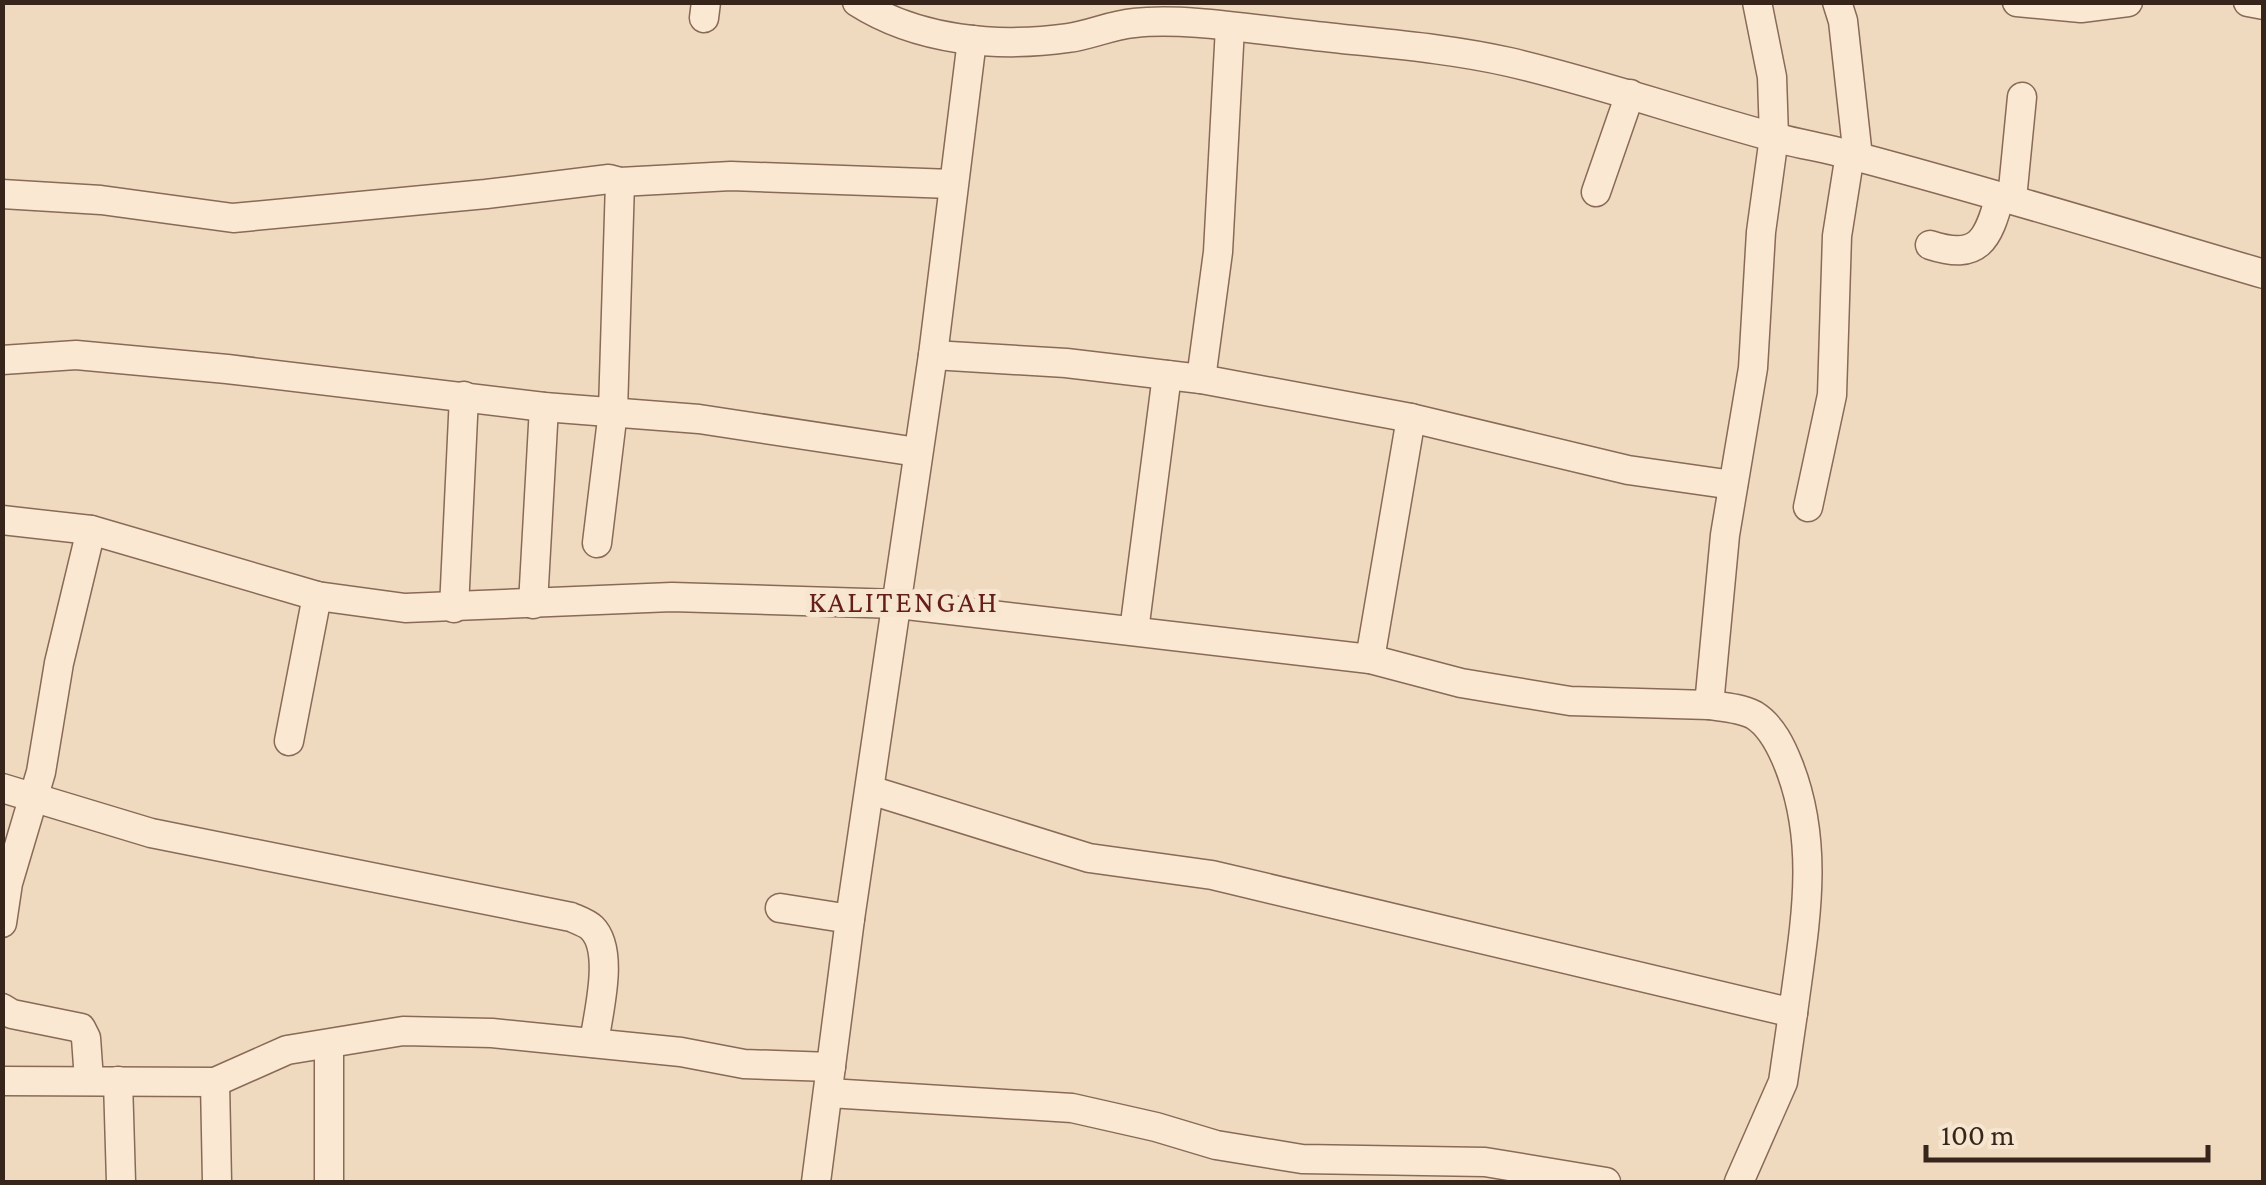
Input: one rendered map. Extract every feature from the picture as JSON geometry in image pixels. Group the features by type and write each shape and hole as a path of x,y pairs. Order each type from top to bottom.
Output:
{"street":[{"path":"857,2 879,16 920,32 972,40 1036,42 1073,38 1108,15 1138,22 1230,26 1506,61 1784,140 2260,266"},
{"path":"1709,705 1733,486 1753,368 1761,232 1784,140 1756,2"},
{"path":"1808,507 1832,395 1845,154 1843,21 1837,2"},
{"path":"2016,2 2080,8 2128,2"},
{"path":"2248,2 2264,5"},
{"path":"1201,379 1218,252 1230,26"},
{"path":"816,1182 850,919 933,355 972,40"},
{"path":"1596,192 1630,94"},
{"path":"1930,245 1952,252 1974,248 1990,232 2006,198 2022,97"},
{"path":"2,194 101,200 233,218 609,179 620,182 731,176 952,184"},
{"path":"597,542 613,411 620,182"},
{"path":"2,360 76,355 544,407 699,419 917,452"},
{"path":"933,355 1066,363 1201,379 1411,418 1628,470 1733,486"},
{"path":"1134,632 1167,375"},
{"path":"454,608 464,396"},
{"path":"532,604 544,407"},
{"path":"1370,659 1411,418"},
{"path":"2,520 92,530 317,596 405,608 672,598 898,604 1370,659 1461,683 1570,701 1735,708 1756,716 1780,744 1806,825 1809,888 1782,1082 1740,1182"},
{"path":"2,923 8,883 41,772 59,663 92,530"},
{"path":"289,741 317,596"},
{"path":"2,788 34,794 151,832 571,917 590,926 600,941 604,963 594,1044"},
{"path":"870,790 1089,858 1212,875 1793,1012"},
{"path":"780,908 850,919"},
{"path":"2,1008 12,1014 81,1028 86,1038 89,1080"},
{"path":"2,1081 214,1082 288,1050 343,1038 404,1031 492,1033 680,1052 830,1080 1072,1108 1156,1127 1298,1171 1485,1162 1606,1182"},
{"path":"328,1182 329,1044"},
{"path":"118,1080 120,1182"},
{"path":"214,1082 217,1182"}],"district":[{"name":"KALITENGAH","path":"904,601"}]}
